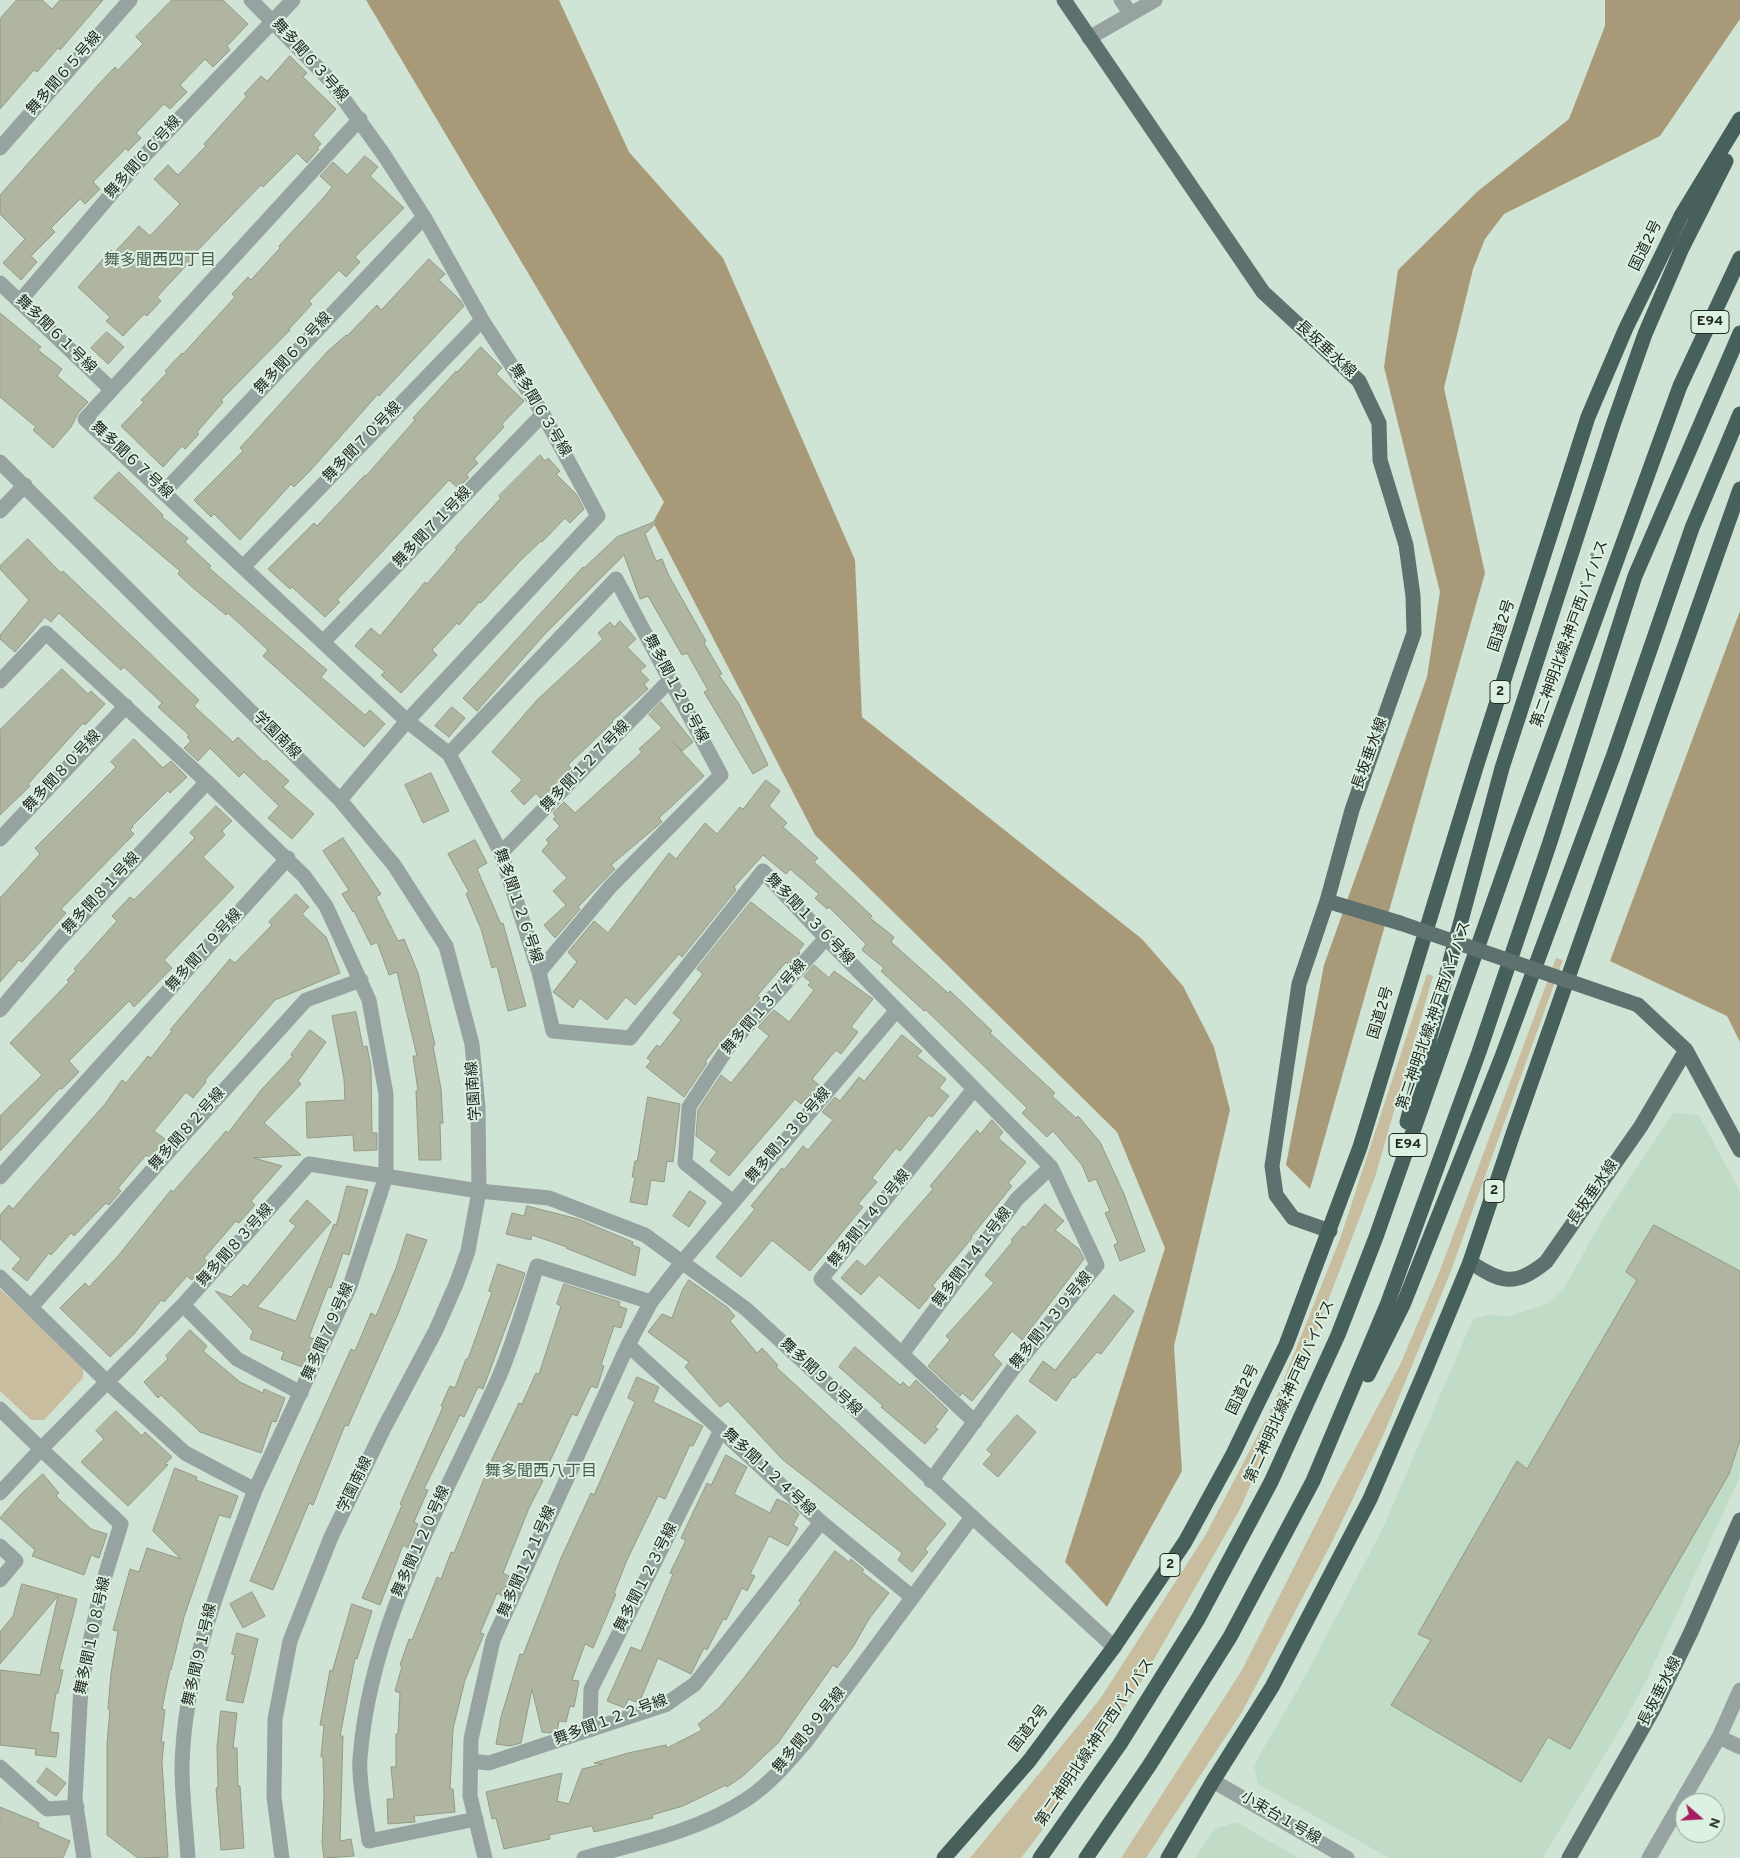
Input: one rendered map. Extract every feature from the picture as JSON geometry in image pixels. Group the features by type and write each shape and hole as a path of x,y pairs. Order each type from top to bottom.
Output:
{"highway":[{"name":"国道2号","path":"944,1858 1029,1761 1114,1647 1185,1542 1233,1454 1286,1345 1360,1148 1471,782 1588,417 1626,328 1677,225 1714,171 1740,119"},
{"path":"1376,1236 1499,778 1613,425 1645,334 1714,171 1740,135"},
{"name":"第二神明北線;神戸西バイパス","path":"1040,1858 1120,1744 1198,1619 1271,1482 1338,1335 1376,1236 1518,832 1680,386 1740,258"},
{"name":"E94","path":"1086,1858 1149,1766 1230,1637 1313,1481 1387,1305 1479,1052 1550,842 1634,576 1740,333"},
{"path":"1313,1481 1407,1296 1501,1059 1614,754 1692,528 1740,414"},
{"name":"2","path":"1168,1858 1212,1781 1272,1687 1370,1500 1470,1262 1520,1112 1740,489"}],"main road":[{"name":"長坂垂水線","path":"1064,0 1263,292 1359,381 1379,423 1380,460 1406,546 1413,596 1414,633 1352,810 1327,901 1298,984 1272,1166 1276,1195 1293,1218 1330,1231"},
{"path":"1327,901 1400,923 1638,1005 1686,1050 1740,1150"},
{"name":"長坂垂水線","path":"1470,1262 1491,1276 1514,1280 1528,1276 1546,1262 1641,1126 1686,1050"},
{"name":"長坂垂水線","path":"1569,1858 1654,1708 1691,1632 1740,1520"}],"street":[{"name":"舞多聞６５号線","path":"0,148 130,0"},
{"name":"舞多聞６３号線","path":"251,0 273,20 330,80 360,119 424,217 482,320 543,414 598,516 407,721 340,800"},
{"name":"舞多聞６６号線","path":"20,301 143,157 293,0"},
{"path":"1122,0 1131,14"},
{"path":"1089,38 1155,0"},
{"name":"舞多聞６７号線","path":"360,119 85,418 407,721"},
{"name":"舞多聞６９号線","path":"164,492 424,217"},
{"name":"舞多聞６１号線","path":"0,283 111,389"},
{"name":"舞多聞７０号線","path":"243,567 482,320"},
{"name":"舞多聞７１号線","path":"323,642 543,414"},
{"name":"学園南線","path":"0,462 340,800 394,865 446,946 472,1044 478,1107 479,1191 468,1251 436,1330 384,1428 331,1537 309,1588 290,1641 275,1719 274,1797 282,1858"},
{"path":"0,512 25,485"},
{"name":"舞多聞１２８号線","path":"449,754 616,579 721,775 611,886 539,972"},
{"name":"舞多聞７９号線","path":"0,682 46,633 288,858 326,906 361,980 368,1000 386,1094 386,1176 376,1212 350,1286 255,1490"},
{"name":"舞多聞１２７号線","path":"501,853 670,680"},
{"name":"舞多聞８０号線","path":"0,839 126,706"},
{"name":"舞多聞１２６号線","path":"407,721 449,754 501,853 539,972 553,1031"},
{"name":"舞多聞８１号線","path":"0,1010 60,939 207,782"},
{"name":"舞多聞７９号線","path":"0,1177 288,858"},
{"name":"舞多聞１３６号線","path":"553,1031 630,1038 764,871 826,938 974,1089"},
{"name":"舞多聞１３７号線","path":"733,1202 685,1163 689,1107 729,1046 826,938"},
{"name":"舞多聞８２号線","path":"32,1306 306,1000 361,980"},
{"name":"舞多聞１３８号線","path":"682,1262 897,1010"},
{"name":"舞多聞１３９号線","path":"932,1481 1013,1369 1098,1265 1051,1167 974,1089"},
{"name":"舞多聞１４０号線","path":"974,1089 821,1279 975,1422"},
{"name":"舞多聞８３号線","path":"107,1382 183,1305 309,1164 386,1176"},
{"name":"舞多聞１４１号線","path":"902,1354 1017,1199 1051,1167"},
{"name":"舞多聞９０号線","path":"386,1176 479,1191 549,1198 645,1235 746,1309 1114,1647"},
{"name":"舞多聞１２１号線","path":"485,1858 470,1796 471,1739 493,1640 628,1345 651,1302 682,1262"},
{"name":"舞多聞１２０号線","path":"476,1820 369,1841 360,1760 372,1681 393,1608 429,1524 500,1375 537,1266 651,1302"},
{"path":"0,1277 32,1306 107,1382 185,1452 255,1490"},
{"path":"183,1305 237,1359 301,1393"},
{"name":"舞多聞１２４号線","path":"628,1345 821,1522 912,1597"},
{"path":"0,1493 107,1382"},
{"path":"0,1408 41,1449"},
{"name":"舞多聞１２３号線","path":"590,1730 591,1689 721,1430"},
{"name":"舞多聞１０８号線","path":"41,1449 121,1524 102,1589 81,1686 76,1808 84,1858"},
{"name":"舞多聞９１号線","path":"188,1858 182,1767 190,1690 208,1615 255,1490"},
{"name":"舞多聞８９号線","path":"584,1858 716,1817 749,1798 781,1770 807,1740 972,1517"},
{"name":"舞多聞１２２号線","path":"471,1761 489,1763 666,1705 695,1684 821,1522"},
{"path":"0,1546 16,1561 0,1580"},
{"path":"1648,1858 1719,1737 1740,1690"},
{"path":"1719,1737 1740,1748"},
{"path":"0,1767 47,1809 76,1808"},
{"name":"小束台１号線","path":"1212,1781 1347,1858"}],"shaded area":[{"path":"366,0 559,0 629,152 723,258 855,560 862,717 1142,939 1183,986 1214,1047 1230,1110 1174,1346 1182,1471 1107,1607 1065,1562 1165,1248 1117,1132 815,835 653,522 664,502"},
{"path":"1605,0 1740,0 1740,19 1660,136 1504,214 1485,239 1473,269 1444,388 1485,573 1310,1189 1286,1165 1324,965 1427,677 1440,592 1384,367 1398,270 1478,191 1569,119 1605,26"},
{"path":"1740,611 1740,1042 1727,1016 1610,961"},
{"path":"1556,958 1563,960 1449,1276 1382,1438 1332,1542 1242,1712 1146,1858 1121,1858 1242,1670 1332,1492 1400,1365 1439,1273"},
{"path":"1427,974 1433,976 1375,1177 1303,1367 1239,1511 1141,1682 1047,1824 1021,1858 970,1858 1100,1699 1205,1536 1273,1406 1340,1239"},
{"path":"1673,1113 1699,1115 1740,1192 1740,1476 1645,1683 1624,1723 1543,1858 1389,1858 1258,1784 1254,1765 1302,1682 1384,1526 1473,1319 1487,1315 1509,1316 1547,1304 1566,1285 1599,1225"},
{"path":"0,1289 83,1365 83,1378 44,1420 31,1420 0,1391"},
{"path":"1237,1822 1299,1858 1195,1858 1214,1829"}],"building":[{"path":"17,0 42,0 52,9 60,0 103,0 60,50 58,48 37,72 34,70 0,109 0,19"},
{"path":"172,0 223,0 248,24 227,46 230,50 213,67 205,59 180,85 187,92 170,109 164,104 136,133 141,138 128,151 126,148 93,182 100,189 85,204 80,199 51,228 55,232 31,256 37,262 21,280 3,263 25,239 0,214 0,195 115,67 118,70 143,44 136,37"},
{"path":"290,56 307,73 303,77 336,109 313,135 321,144 317,148 319,149 307,163 297,153 263,187 261,185 193,255 195,256 157,297 161,301 147,316 144,314 123,336 106,321 110,317 78,287 111,250 114,253 139,226 150,236 180,204 154,179 168,165 178,175 206,146 204,144 247,96 244,94 261,76 267,81"},
{"path":"365,156 378,167 370,176 404,208 355,257 360,262 346,277 339,270 309,301 312,304 290,330 221,400 223,402 197,432 199,434 185,449 182,446 163,467 121,426 144,402 141,400 167,373 165,371 235,297 232,294 248,277 251,280 325,196 332,187 320,176 333,162 347,175"},
{"path":"429,259 445,274 439,280 464,306 379,396 378,394 309,472 294,487 291,484 240,540 214,514 211,517 194,500 243,451 240,448 327,352 347,336 377,305 381,310"},
{"path":"0,313 41,347 38,350 62,369 57,376 88,402 78,413 71,427 53,448 33,430 36,427 0,397"},
{"path":"107,332 124,347 108,364 91,348"},
{"path":"481,347 502,368 496,374 524,401 502,424 504,427 474,459 478,463 466,475 469,477 458,488 449,480 337,600 340,602 325,617 292,587 290,589 268,569 314,523 317,526 366,476 415,420 413,418"},
{"path":"540,455 545,461 548,458 560,471 556,474 576,494 584,509 570,523 565,518 521,560 481,603 479,602 459,625 457,623 432,650 437,655 401,693 381,675 385,672 355,646 371,628 380,636 425,582 427,584 457,549 455,548 501,498 499,496"},
{"path":"119,472 163,515 162,517 188,538 185,542 211,566 209,568 327,670 321,677 365,715 370,710 385,724 364,747 263,656 268,650 228,613 226,615 192,587 178,574 180,571 94,498"},
{"path":"659,520 645,534 656,561 662,559 669,576 706,641 704,643 722,674 719,675 739,704 768,765 753,774 704,692 708,690 687,653 682,655 648,596 640,599 624,555 544,635 477,711 463,698 583,567 617,537"},
{"path":"28,539 61,573 63,571 199,700 194,706 233,742 238,737 264,762 266,760 289,781 283,787 314,814 292,839 268,818 279,806 244,772 239,777 210,748 198,761 184,748 191,741 187,737 189,735 158,707 162,703 124,667 121,670 59,613 51,622 45,617 15,652 0,639 0,635 29,600 0,569 0,566"},
{"path":"620,621 636,639 627,647 646,666 640,671 649,680 644,684 648,689 612,721 568,765 571,768 541,799 536,793 524,805 511,791 522,780 492,752 537,700 603,639 598,633 610,622 614,627"},
{"path":"62,669 88,694 91,691 105,704 85,725 83,723 28,784 30,786 0,815 0,730"},
{"path":"661,702 693,742 682,751 673,742 704,776 659,818 662,822 611,865 615,869 578,907 580,909 555,938 544,925 566,905 553,891 567,878 542,851 549,843 546,840 560,826 553,819 556,817 553,813 564,802 575,813 642,752 639,749 662,728 649,715"},
{"path":"452,707 465,718 449,737 435,726"},
{"path":"134,739 163,768 171,761 187,777 170,793 168,790 132,826 130,830 134,834 61,909 66,913 22,962 19,960 0,982 0,898 40,854 35,848 116,767 111,762"},
{"path":"431,773 449,811 423,823 405,785"},
{"path":"766,780 780,791 769,806 787,823 783,827 818,858 814,862 872,916 870,918 894,937 891,942 948,993 950,991 992,1031 990,1033 1055,1093 1052,1096 1076,1118 1078,1116 1100,1142 1124,1194 1145,1251 1120,1261 1114,1245 1118,1243 1105,1213 1110,1211 1096,1179 1089,1182 1082,1165 1053,1131 1047,1137 1022,1113 1027,1108 926,1010 924,1011 881,971 884,968 862,950 866,944 829,907 827,909 815,898 819,894 790,869 786,874 763,855 734,887 736,890 682,957 679,954 635,1005 626,997 607,1020 580,998 573,1008 553,992 577,962 568,952 594,921 608,933 669,853 676,859 705,823 717,834 740,807 743,809"},
{"path":"216,806 232,821 222,831 225,835 203,857 234,887 164,960 172,968 134,1007 129,1001 69,1061 79,1072 62,1089 60,1088 0,1151 0,1116 42,1075 10,1043 69,982 67,980 76,971 74,969 117,921 112,916 130,897 134,900 195,838 190,833"},
{"path":"343,838 381,894 376,897 398,941 404,939 418,973 435,1045 433,1046 441,1089 443,1123 440,1123 441,1160 419,1160 416,1091 418,1091 413,1056 417,1056 397,972 389,975 377,942 371,945 354,911 342,894 349,890 323,851"},
{"path":"475,840 487,863 477,869 501,924 503,923 526,1006 508,1011 497,966 492,968 481,929 466,894 469,892 448,854"},
{"path":"296,894 309,907 302,914 326,937 340,973 275,1000 205,1080 206,1082 193,1098 186,1092 154,1131 165,1139 150,1158 146,1155 118,1188 121,1191 109,1205 106,1203 74,1236 71,1233 51,1255 49,1253 27,1281 12,1269 21,1259 0,1239 0,1215 9,1205 13,1209 105,1104 122,1080 126,1083 148,1056 151,1058 172,1031 170,1030 230,959 235,963 272,925 269,922"},
{"path":"751,902 804,944 798,952 800,953 789,965 786,962 757,996 760,998 721,1041 705,1062 707,1063 684,1097 646,1067 651,1061 647,1058 657,1045 660,1047 681,1020 673,1013 703,974 697,969"},
{"path":"814,965 829,978 834,971 873,999 851,1027 858,1032 841,1054 836,1050 812,1079 820,1086 808,1100 806,1098 801,1104 795,1099 729,1176 710,1161 717,1152 696,1136 698,1110 721,1075 731,1083 769,1036 758,1027 774,1010 789,1022 814,990 808,985 811,982 804,977"},
{"path":"356,1012 363,1047 367,1046 371,1067 372,1133 377,1133 377,1150 354,1151 353,1135 307,1138 306,1102 345,1100 344,1079 332,1016"},
{"path":"310,1030 326,1042 298,1081 301,1084 264,1123 301,1155 254,1158 282,1166 251,1201 255,1205 239,1223 236,1221 204,1258 207,1261 192,1280 187,1276 164,1302 161,1300 134,1334 110,1357 60,1308 85,1283 89,1287 118,1256 171,1190 173,1192 226,1131 228,1133 262,1089 293,1056 291,1055"},
{"path":"902,1035 922,1051 917,1056 946,1079 939,1088 949,1096 932,1117 929,1115 900,1151 896,1148 872,1178 877,1182 858,1204 863,1207 810,1271 772,1240 741,1277 716,1257 755,1209 751,1206 782,1168 784,1170 803,1146 808,1150 833,1120 822,1112 835,1097 840,1101 859,1077 864,1081"},
{"path":"648,1097 680,1104 673,1162 667,1161 664,1182 651,1180 647,1205 630,1202 635,1177 632,1177 635,1161 637,1161"},
{"path":"992,1120 1003,1132 998,1138 1026,1162 1008,1183 1012,1186 932,1286 936,1289 919,1309 879,1275 861,1295 841,1278 857,1260 865,1267 933,1189 930,1186 977,1130 980,1134"},
{"path":"347,1186 368,1190 349,1255 343,1253 331,1288 328,1287 309,1337 315,1339 302,1367 281,1359 284,1352 250,1339 253,1331 215,1291 231,1297 244,1284 247,1287 296,1226 289,1221 307,1200 331,1222 257,1307 296,1321 334,1224 336,1225"},
{"path":"690,1191 706,1202 689,1227 673,1216"},
{"path":"1045,1204 1064,1221 1055,1230 1079,1249 1084,1259 1022,1340 1012,1331 993,1355 1002,1364 972,1401 962,1393 960,1396 928,1366 950,1340 946,1336 994,1283 985,1275 1013,1241 1011,1240"},
{"path":"527,1206 578,1219 633,1242 632,1245 640,1248 635,1276 567,1247 532,1235 531,1240 506,1234 512,1213 524,1216"},
{"path":"1654,1225 1740,1271 1740,1440 1729,1474 1570,1749 1548,1737 1521,1782 1391,1705 1431,1640 1418,1634 1517,1461 1527,1469 1637,1280 1626,1272"},
{"path":"407,1234 427,1240 398,1314 348,1426 345,1425 313,1505 309,1503 273,1590 250,1581 301,1460 351,1349 355,1351 371,1313 376,1316 396,1268"},
{"path":"498,1264 525,1273 516,1300 483,1389 478,1387 464,1417 460,1415 424,1489 428,1490 414,1522 418,1524 408,1548 403,1545 380,1605 362,1598 402,1505 400,1504 443,1407 441,1406 450,1386 455,1388 466,1359 468,1359 492,1292 489,1291"},
{"path":"689,1280 727,1307 735,1316 730,1321 757,1353 762,1348 778,1365 776,1367 946,1524 925,1549 928,1552 912,1572 898,1560 902,1553 782,1459 728,1401 720,1407 685,1367 689,1362 648,1332 662,1314 672,1318 682,1291"},
{"path":"564,1284 620,1302 619,1306 627,1309 621,1328 614,1326 601,1365 604,1366 597,1388 591,1386 577,1416 572,1414 541,1480 543,1481 529,1508 503,1573 511,1577 503,1596 497,1593 480,1633 484,1634 465,1680 453,1729 450,1789 453,1789 455,1812 414,1816 415,1822 388,1824 387,1799 394,1799 391,1767 396,1767 396,1734 398,1734 400,1693 395,1691 402,1666 400,1665 409,1639 412,1640 437,1577 441,1579 451,1552 454,1553 492,1459 519,1403 522,1404 536,1373 539,1374 561,1306 557,1304"},
{"path":"1114,1295 1134,1311 1101,1354 1097,1352 1075,1378 1073,1377 1056,1401 1029,1381 1043,1361 1055,1370"},
{"path":"190,1330 207,1346 203,1351 240,1382 263,1393 264,1389 285,1398 276,1422 272,1421 261,1453 200,1432 161,1395 158,1398 144,1382 168,1359 166,1356"},
{"path":"855,1347 900,1385 903,1382 909,1388 916,1380 948,1410 935,1427 938,1429 925,1444 881,1407 883,1406 839,1367"},
{"path":"637,1377 659,1387 653,1402 703,1426 693,1446 690,1445 665,1499 658,1496 627,1560 614,1593 616,1594 593,1648 585,1644 572,1680 579,1681 574,1707 570,1706 566,1722 559,1721 557,1731 542,1732 532,1689 521,1743 510,1746 496,1744 501,1717 520,1654 523,1655 561,1558 591,1493 594,1495 635,1402 628,1398"},
{"path":"116,1411 142,1436 145,1432 172,1457 165,1464 168,1465 128,1506 81,1462 104,1439 96,1431"},
{"path":"1017,1415 1036,1432 998,1477 983,1464 992,1454 987,1450"},
{"path":"726,1455 747,1467 734,1494 770,1513 777,1499 788,1504 799,1514 793,1525 798,1528 788,1546 769,1536 750,1574 755,1576 747,1591 742,1588 726,1620 723,1619 707,1650 704,1648 691,1674 658,1658 639,1703 628,1699 625,1708 607,1701 631,1647 641,1651 673,1574 670,1573 686,1540 681,1538 707,1483 711,1485"},
{"path":"175,1468 197,1477 196,1480 238,1496 230,1518 219,1515 184,1617 170,1669 162,1709 165,1710 161,1742 164,1742 162,1761 168,1857 138,1858 107,1835 107,1744 110,1710 108,1709 111,1673 118,1631 113,1630 130,1569 139,1572 147,1548 181,1559 153,1531"},
{"path":"43,1474 59,1493 56,1496 91,1529 107,1534 99,1558 91,1555 84,1575 32,1556 35,1550 0,1518 20,1495"},
{"path":"835,1551 849,1562 851,1559 864,1570 862,1572 889,1593 869,1619 853,1647 837,1668 833,1665 778,1743 743,1776 727,1787 726,1785 683,1806 652,1815 653,1818 594,1832 592,1826 549,1835 550,1839 504,1849 496,1818 492,1819 486,1792 562,1773 557,1801 569,1804 582,1769 603,1764 594,1763 628,1753 666,1745 667,1748 702,1730 698,1724 719,1708 743,1679 801,1603 799,1601"},
{"path":"22,1584 77,1599 59,1670 63,1670 58,1693 56,1693 50,1732 59,1733 56,1757 35,1755 36,1749 0,1745 0,1670 40,1675 58,1596 0,1664 0,1632 13,1616"},
{"path":"252,1592 265,1616 243,1628 230,1604"},
{"path":"352,1604 372,1611 357,1659 355,1658 340,1736 343,1736 340,1841 351,1839 354,1856 324,1858 322,1843 323,1757 321,1757 324,1725 320,1725 330,1670 332,1671"},
{"path":"237,1633 258,1639 243,1703 226,1700 235,1655 232,1654"},
{"path":"221,1711 237,1713 233,1748 237,1748 238,1786 240,1786 244,1848 221,1850 216,1788 218,1788 217,1748"},
{"path":"47,1768 66,1783 56,1796 37,1782"},
{"path":"0,1807 39,1823 38,1827 70,1841 63,1858 0,1858"}],"district":[{"name":"舞多聞西四丁目","path":"160,262"},
{"name":"舞多聞西八丁目","path":"541,1473"}]}
